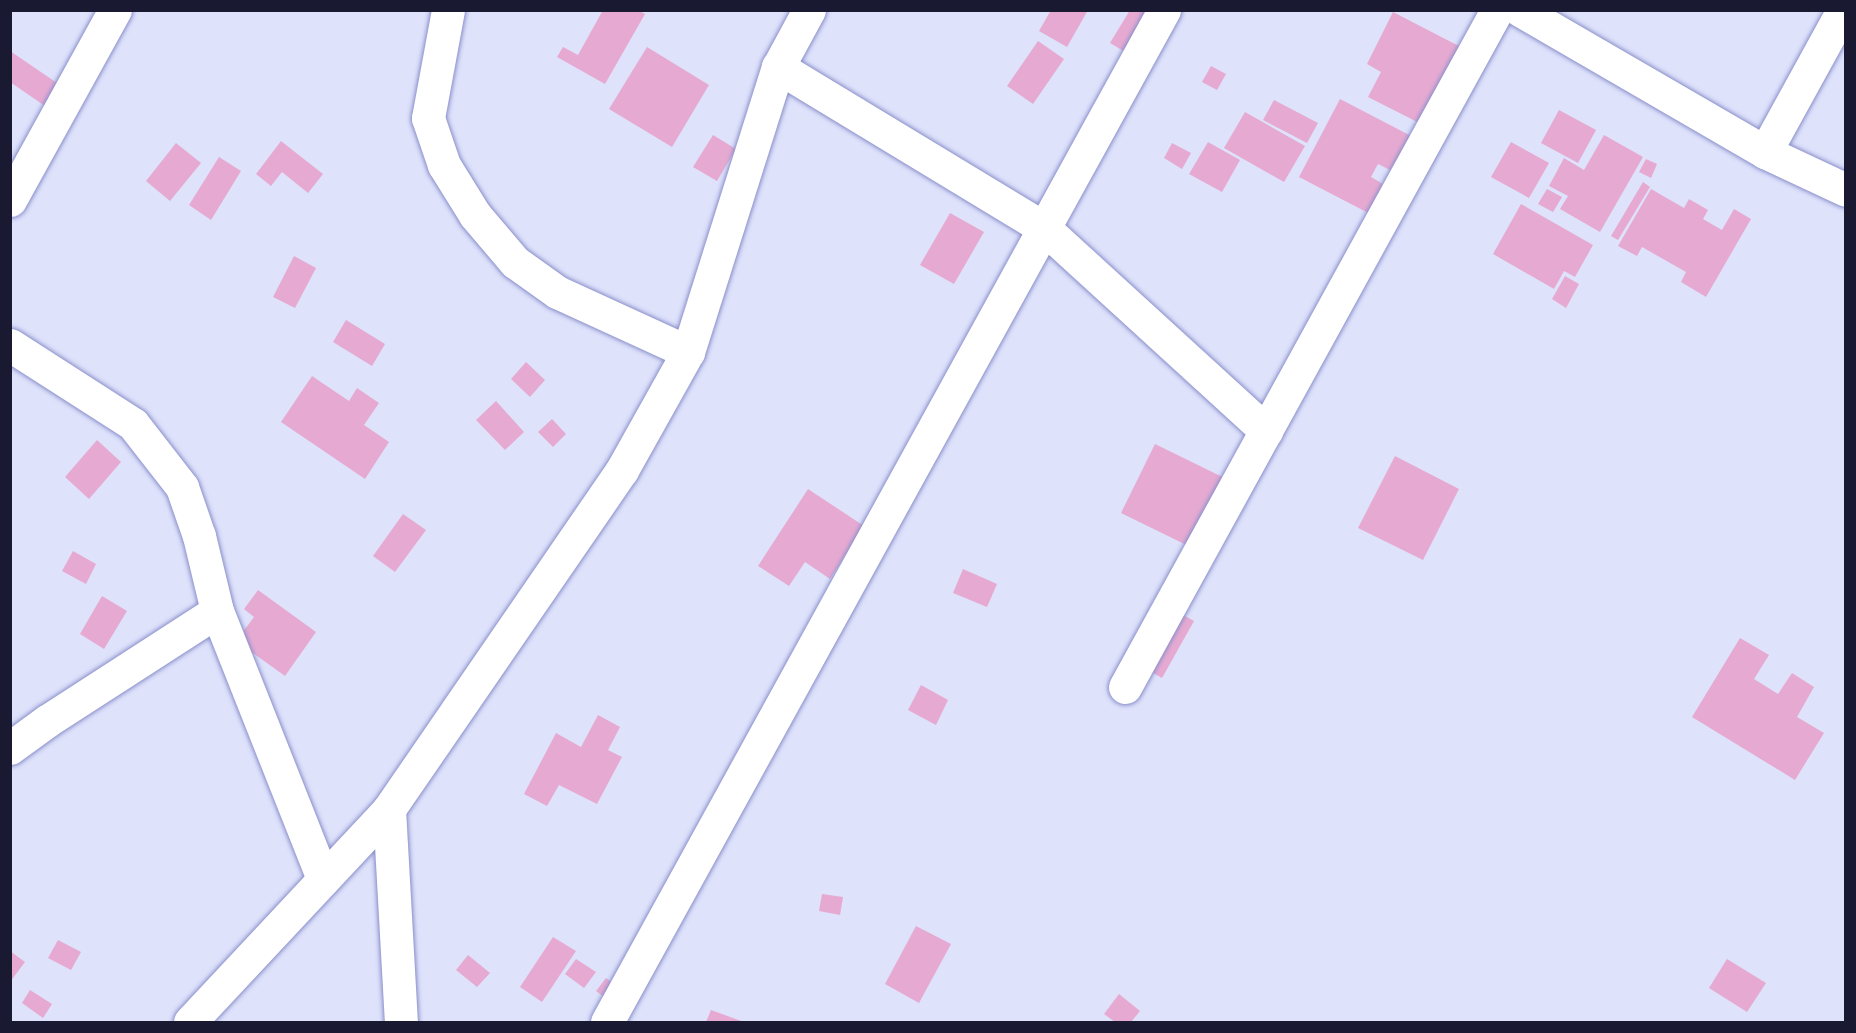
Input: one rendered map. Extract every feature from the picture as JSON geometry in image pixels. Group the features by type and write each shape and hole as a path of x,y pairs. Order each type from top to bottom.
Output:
{"street":[{"path":"10,200 115,10"},
{"path":"447,10 429,118 444,165 475,214 515,262 557,292 688,352"},
{"path":"190,1023 389,809 622,470 688,352 778,67 809,10"},
{"path":"607,1023 1164,10"},
{"path":"1125,687 1497,10"},
{"path":"1520,10 1765,152 1845,190"},
{"path":"1765,152 1843,10"},
{"path":"778,67 1044,228 1266,430"},
{"path":"10,345 133,424 182,487 199,536 217,611 324,879"},
{"path":"10,748 46,721 217,611"},
{"path":"389,809 401,1023"}],"building":[{"path":"603,10 638,10 645,14 605,84 557,57 563,47 578,55"},
{"path":"1051,10 1088,10 1067,47 1039,31"},
{"path":"1130,10 1181,10 1147,65 1110,43"},
{"path":"1393,12 1484,59 1437,132 1368,97 1381,72 1367,64"},
{"path":"1038,41 1064,59 1033,104 1007,86"},
{"path":"647,47 709,85 672,147 609,109"},
{"path":"10,51 60,85 45,106 10,82"},
{"path":"1211,66 1226,74 1217,90 1202,82"},
{"path":"1340,99 1415,138 1390,170 1378,164 1371,177 1383,184 1374,216 1299,177"},
{"path":"1274,100 1318,123 1307,143 1263,120"},
{"path":"1559,110 1596,130 1578,163 1541,143"},
{"path":"1245,112 1305,146 1284,182 1224,148"},
{"path":"713,135 736,149 717,181 693,167"},
{"path":"1604,135 1643,157 1600,232 1560,209 1568,196 1549,186 1564,158 1584,170"},
{"path":"281,141 323,174 308,193 282,172 271,186 256,174"},
{"path":"1208,142 1240,160 1222,192 1189,174"},
{"path":"1511,142 1549,163 1529,198 1491,177"},
{"path":"176,143 201,163 170,201 146,181"},
{"path":"1172,143 1191,153 1182,169 1164,158"},
{"path":"219,157 241,171 211,220 189,205"},
{"path":"1646,159 1657,164 1651,178 1639,172"},
{"path":"1643,182 1650,187 1618,240 1611,236"},
{"path":"1547,189 1562,197 1553,212 1538,204"},
{"path":"1651,189 1684,208 1689,199 1708,210 1703,219 1722,230 1734,209 1751,219 1706,297 1681,282 1686,272 1642,247 1637,256 1618,246"},
{"path":"1521,204 1593,245 1575,277 1564,271 1554,289 1493,254"},
{"path":"950,213 984,232 954,284 920,265"},
{"path":"294,256 316,268 295,308 273,297"},
{"path":"1565,276 1579,284 1566,308 1552,299"},
{"path":"346,320 385,344 372,366 333,342"},
{"path":"526,362 545,380 530,397 511,379"},
{"path":"312,376 349,401 357,388 379,403 364,425 389,442 365,479 281,422"},
{"path":"496,401 524,432 505,450 476,420"},
{"path":"552,419 566,434 553,447 538,432"},
{"path":"97,440 121,462 89,499 65,477"},
{"path":"1155,444 1249,490 1215,559 1121,513"},
{"path":"1395,456 1459,489 1423,560 1358,528"},
{"path":"808,489 864,526 830,579 805,562 789,586 758,566"},
{"path":"403,514 426,530 395,572 373,556"},
{"path":"73,551 96,564 86,584 62,571"},
{"path":"963,569 997,584 987,607 953,593"},
{"path":"258,590 316,632 285,676 236,641 254,617 244,609"},
{"path":"102,596 127,611 104,649 80,634"},
{"path":"1161,603 1194,621 1162,678 1129,659"},
{"path":"1740,638 1769,655 1754,679 1778,694 1792,673 1814,687 1797,717 1824,733 1795,780 1692,717"},
{"path":"921,685 948,700 936,725 908,710"},
{"path":"598,715 620,727 608,750 622,757 597,804 559,785 547,806 524,794 556,733 581,747"},
{"path":"822,894 843,897 840,915 819,911"},
{"path":"916,926 951,944 919,1003 885,984"},
{"path":"553,937 576,951 542,1002 520,987"},
{"path":"58,940 81,952 71,970 48,958"},
{"path":"10,951 25,962 10,982"},
{"path":"468,955 490,973 477,987 456,970"},
{"path":"576,959 596,972 584,988 565,974"},
{"path":"1727,959 1766,983 1747,1012 1709,988"},
{"path":"606,978 627,993 616,1006 596,991"},
{"path":"30,990 52,1004 43,1018 22,1003"},
{"path":"1119,994 1140,1011 1131,1022 1115,1022 1104,1014"},
{"path":"711,1010 744,1022 706,1022"}]}
